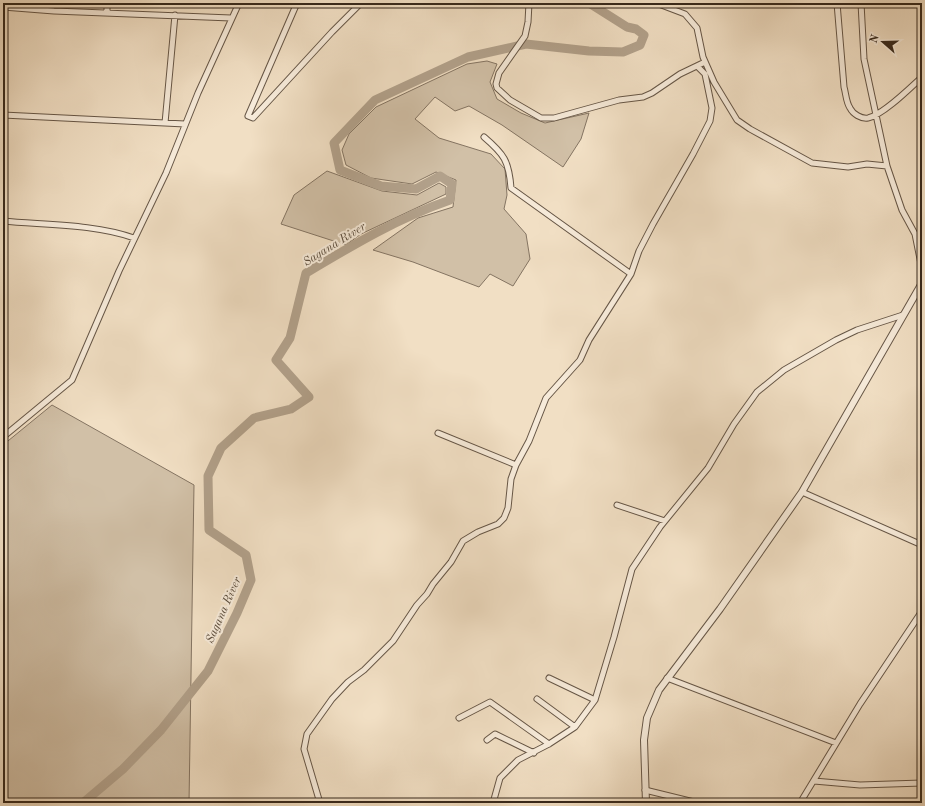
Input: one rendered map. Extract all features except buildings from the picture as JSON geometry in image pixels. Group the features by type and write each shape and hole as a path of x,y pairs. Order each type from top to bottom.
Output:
{"street":[{"path":"107,3 107,12"},
{"path":"3,437 72,380 134,238 166,173 231,18 239,3"},
{"path":"297,3 248,116 252,118 310,54 360,3"},
{"path":"529,3 528,22 525,36 499,73 496,84 497,88 520,107 547,119 619,100 643,97 652,93 680,74 705,62"},
{"path":"656,3 685,14 693,22 700,35 705,62 726,103 737,120 750,129 812,163 848,167 867,164 886,166"},
{"path":"837,3 844,88 850,108 861,117 868,118 899,98 922,77"},
{"path":"862,3 864,59 875,114 880,128 886,166 902,210 915,234 922,269"},
{"path":"3,7 231,18"},
{"path":"165,123 175,16"},
{"path":"320,803 304,749 307,734 318,717 338,693 393,641 427,594 432,584 451,562 464,541 478,532 498,524 504,518 508,508 510,479 529,441 546,398 580,360 588,340 632,274 646,237 710,121 712,108 705,74 697,66"},
{"path":"3,115 186,124"},
{"path":"484,137 501,152 508,163 511,188 632,274"},
{"path":"3,221 119,232 134,238"},
{"path":"646,803 644,740 647,718 659,690 720,609 802,492 922,283"},
{"path":"493,803 500,778 518,760 549,744 575,727 595,700 632,569 664,521 708,468 747,404 768,382 784,370 836,340 857,330 903,315"},
{"path":"438,433 516,465"},
{"path":"802,492 922,545"},
{"path":"617,505 664,521"},
{"path":"800,803 893,652 922,611"},
{"path":"549,678 595,700"},
{"path":"667,678 836,743"},
{"path":"537,699 575,727"},
{"path":"459,718 490,702 549,744"},
{"path":"487,740 495,734 534,752"},
{"path":"814,781 860,784 922,784"},
{"path":"645,790 698,803"}],"shaded area":[{"path":"487,61 497,64 490,82 497,99 521,113 545,123 589,113 581,139 563,167 502,125 469,106 455,111 435,97 415,119 439,138 491,154 505,169 507,195 504,209 526,234 530,259 513,286 490,274 479,287 413,262 373,250 418,218 453,207 456,180 436,172 412,184 371,178 346,165 342,150 349,134 376,107 467,64"},
{"path":"327,171 382,191 417,195 439,183 446,187 446,194 361,234 346,245 281,224 294,195"},
{"path":"52,405 194,485 189,803 3,803 3,445"}],"waterway":[{"name":"Sagana River","path":"83,803 123,769 161,730 208,671 237,613 251,580 246,555 209,530 208,476 221,448 254,418 291,409 309,397 276,360 290,338 306,273 359,242 394,224 450,200 452,184 440,176 416,189 381,186 340,170 334,143 375,100 468,57 526,44 589,51 623,52 640,45 644,35 636,29 627,27 589,3"}]}
